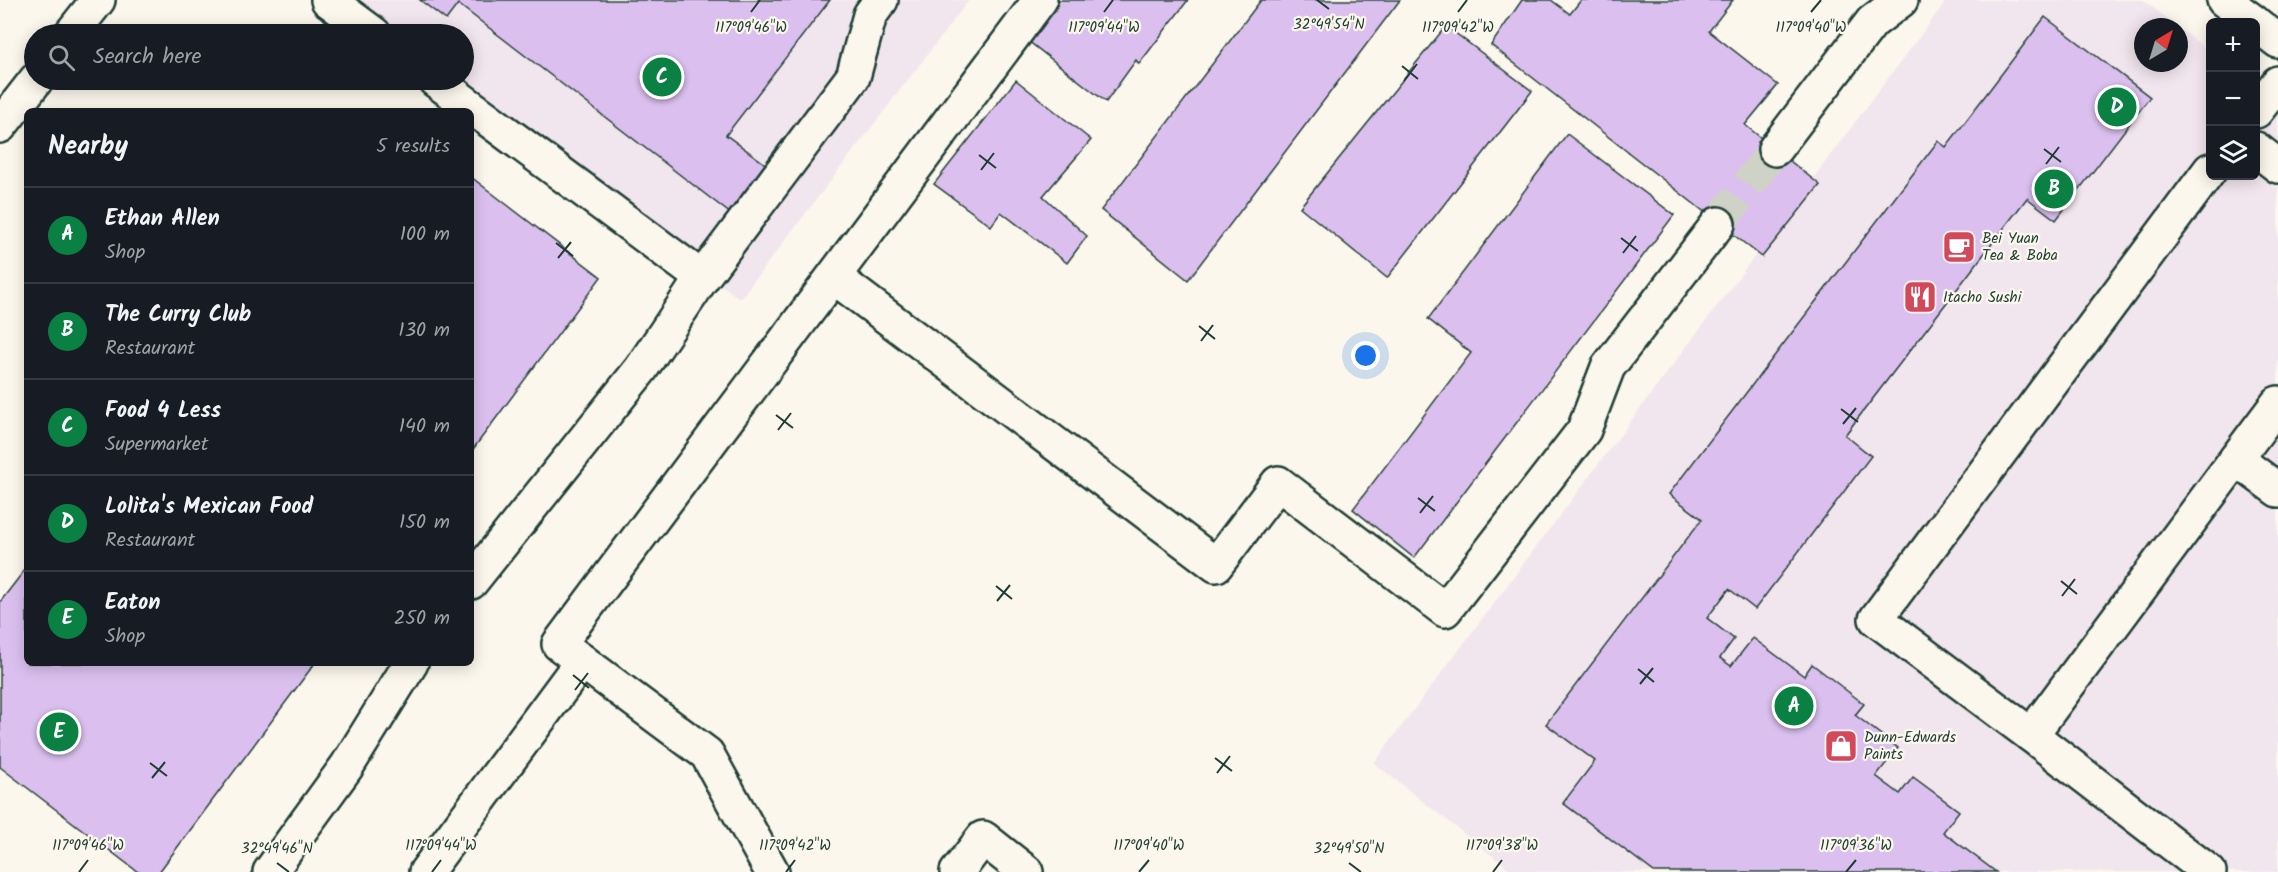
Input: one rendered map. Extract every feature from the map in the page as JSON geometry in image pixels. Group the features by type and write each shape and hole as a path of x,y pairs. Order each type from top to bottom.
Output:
{"street":[{"path":"80,24 98,0"},
{"path":"328,0 361,24"},
{"path":"474,578 641,369 702,278 853,77 870,15 881,0"},
{"path":"772,872 707,754 559,644 1040,0"},
{"path":"1775,149 1872,22 1901,0"},
{"path":"2224,0 2248,18"},
{"path":"2260,27 2278,41"},
{"path":"2260,106 2278,83"},
{"path":"0,126 28,90"},
{"path":"448,90 473,108"},
{"path":"474,109 702,278"},
{"path":"2260,152 2278,166"},
{"path":"2206,177 1876,619 2209,872"},
{"path":"834,277 1216,565 1278,483 1445,610 1584,430 1608,367 1718,224"},
{"path":"2031,735 2278,403"},
{"path":"2236,459 2278,490"},
{"path":"426,872 582,661"},
{"path":"270,872 347,766 409,666"},
{"path":"957,872 983,838 1026,872"}],"shaded area":[{"path":"345,0 969,0 740,299 463,90 474,90 474,24 377,24"},
{"path":"1947,0 2143,0 2166,18 2134,18 2134,72 2188,72 2188,35 2206,49 2206,180 2260,180 2260,89 2278,103 2278,872 1513,872 1374,763"}],"building":[{"path":"420,0 830,0 726,135 768,166 731,214 458,4 446,20"},
{"path":"1057,0 1188,0 1139,64 1136,60 1106,102 1027,40"},
{"path":"1261,0 1400,0 1188,280 1101,210"},
{"path":"1522,0 1551,0 1570,14 1581,0 1733,0 1709,31 1778,85 1745,125 1820,185 1762,257 1491,45"},
{"path":"2045,17 2150,97 2056,220 2027,198 1845,435 1871,456 1755,609 1729,589 1707,618 1734,639 1720,658 1731,666 1753,638 1804,676 1812,664 1864,704 1855,715 1898,748 1876,776 1900,794 1913,777 1959,811 1943,832 1996,872 1654,872 1563,803 1595,761 1546,724 1702,519 1669,494 1938,141 1946,147"},
{"path":"1446,26 1532,91 1387,278 1300,207"},
{"path":"1016,80 1091,140 1043,196 1087,236 1067,263 1001,212 991,226 934,184"},
{"path":"1567,134 1674,215 1414,558 1353,509 1471,353 1428,319"},
{"path":"474,179 601,277 474,448"},
{"path":"24,571 24,666 313,666 159,872 138,872 0,767 0,602"}],"tunnel":[{"path":"1718,224 1775,149"}],"place":[{"name":"Food 4 Less","path":"662,77"},
{"name":"Lolita's Mexican Food","path":"2117,107"},
{"name":"The Curry Club","path":"2054,189"},
{"name":"Bei Yuan Tea & Boba","path":"1959,247"},
{"name":"Itacho Sushi","path":"1920,297"},
{"name":"Ethan Allen","path":"1794,706"},
{"name":"Eaton","path":"59,732"},
{"name":"Dunn-Edwards Paints","path":"1841,746"}]}
